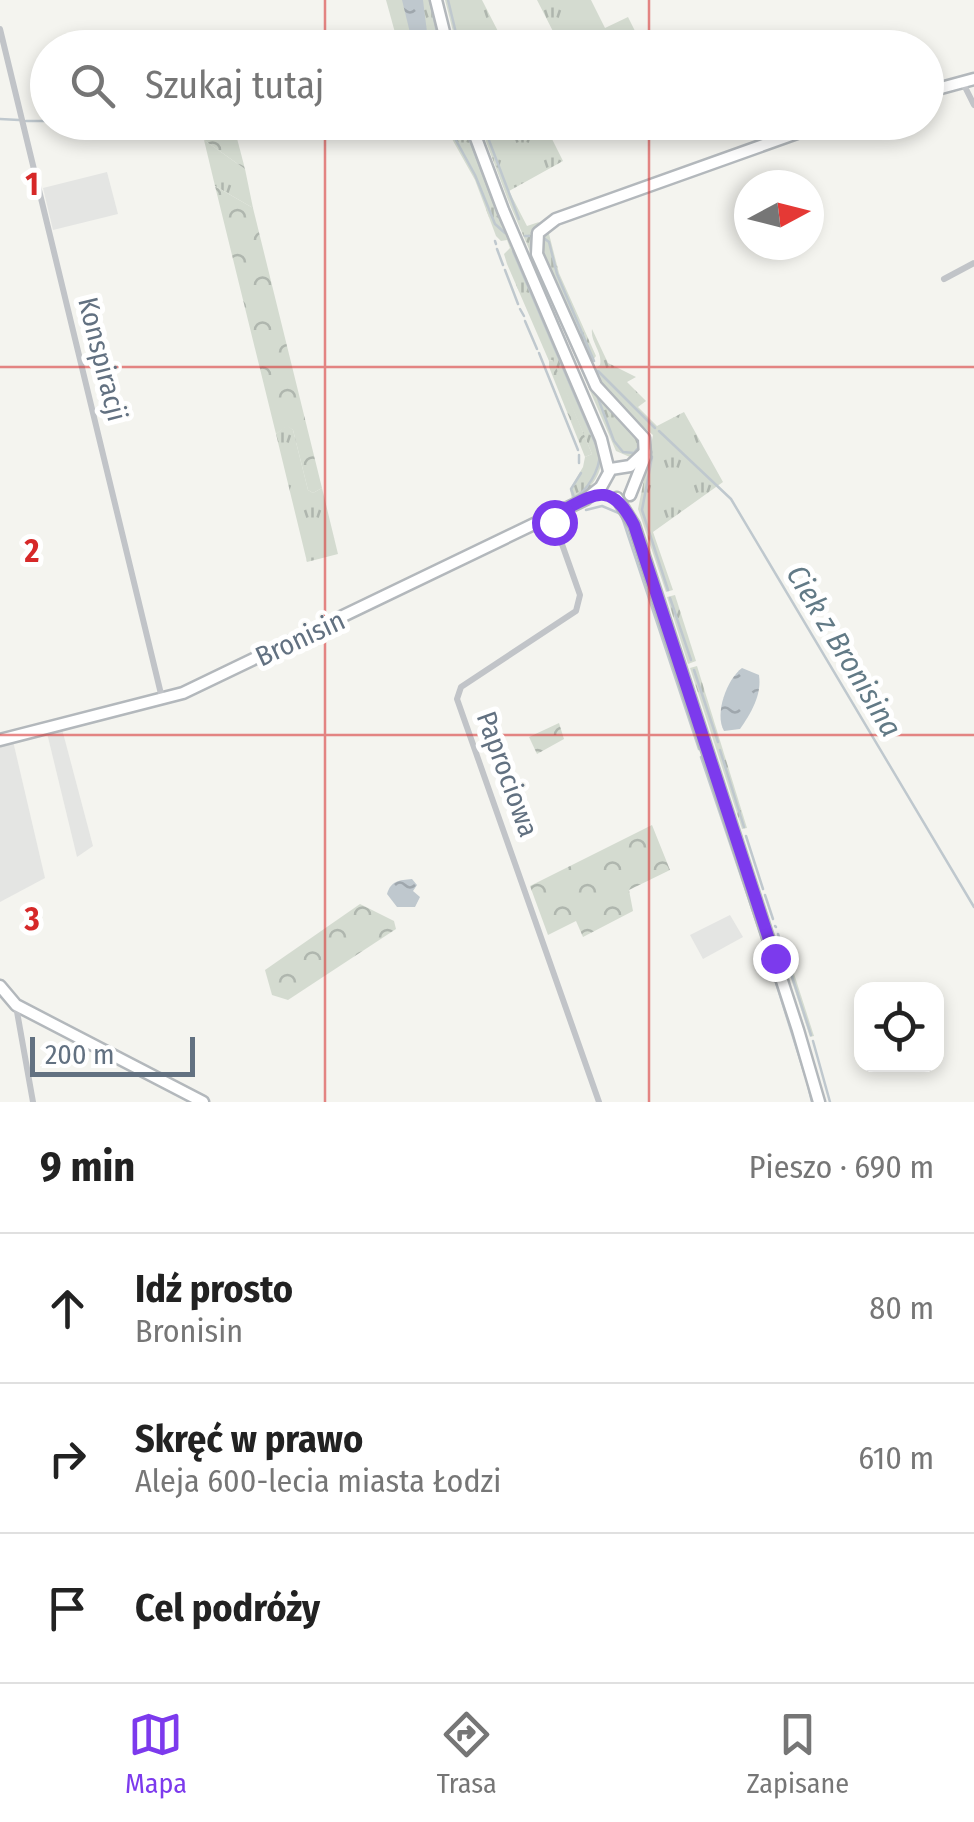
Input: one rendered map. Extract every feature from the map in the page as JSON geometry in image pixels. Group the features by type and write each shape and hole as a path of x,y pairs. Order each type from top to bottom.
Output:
{"street":[{"path":"436,0 444,30"},
{"name":"Konspiracji","path":"0,30 162,699"},
{"path":"968,81 974,105"},
{"path":"477,140 513,236 602,439 619,473 636,484 630,495 634,525 819,1102"},
{"name":"Bronisin","path":"0,740 162,699 333,624 586,499 645,452 642,432 611,405 594,382 537,254 538,233 551,221 778,140"},
{"path":"944,278 974,263"},
{"path":"619,473 614,496 634,525"},
{"name":"Bronisin","path":"586,499 630,495"},
{"name":"Paprociowa","path":"552,516 580,595 576,611 462,687 457,699 599,1102"},
{"path":"0,986 16,1005 204,1102"},
{"path":"16,1005 33,1102"}],"shaded area":[{"path":"107,172 118,214 53,230 43,188"},
{"path":"62,729 93,846 77,857 47,733"},
{"path":"13,741 45,878 0,902 0,744"},
{"path":"730,915 743,937 703,959 690,935"}],"green space":[{"path":"386,0 433,0 440,30 394,30"},
{"path":"445,0 482,0 497,30 453,30"},
{"path":"537,0 591,0 605,28 628,17 634,30 552,30"},
{"path":"204,140 245,169 253,208 215,186"},
{"path":"204,140 237,140 245,169"},
{"path":"453,140 474,140 555,348 602,453 594,481 572,500 570,489 585,457 592,454 507,264 507,240 496,236 475,180"},
{"path":"485,140 552,140 563,161 509,191 527,226 539,222 532,245 541,277"},
{"path":"215,186 253,208 322,488 313,493 308,490 293,430 287,426 276,434"},
{"path":"548,230 559,273 596,356 590,364 542,251 542,238"},
{"path":"561,317 591,382 639,435 641,453 632,458 616,451"},
{"path":"592,329 608,363 636,377 627,382 646,401 638,407 657,426 684,412 723,482 653,532 673,590 666,592 638,509 653,435 603,388 593,370 600,360"},
{"path":"553,360 592,454 585,457 549,367"},
{"path":"287,425 293,430 308,490 313,493 322,488 338,554 307,562 276,434"},
{"path":"675,595 696,661 688,664 667,597"},
{"path":"697,666 747,828 742,829 690,668"},
{"path":"559,723 564,739 537,754 529,737"},
{"path":"652,825 670,870 629,890 633,911 583,937 576,921 548,935 530,886"},
{"path":"360,904 394,921 396,929 288,1000 272,995 265,970"},
{"path":"788,955 814,1036 810,1037 784,957"}],"water":[{"path":"402,0 423,0 427,30 409,30"},
{"path":"742,668 759,675 757,697 740,729 724,731 720,716 724,697 731,680"},
{"path":"412,879 417,885 413,891 420,897 415,907 397,907 387,894 391,886"}],"waterway":[{"path":"430,0 437,30"},
{"path":"448,0 455,30"},
{"name":"Ciek z Bronisina","path":"0,119 19,120"},
{"name":"Ciek z Bronisina","path":"456,140 495,224 505,233"},
{"path":"470,140 502,224"},
{"path":"489,140 519,219"},
{"name":"Ciek z Bronisina","path":"545,239 594,361"},
{"path":"497,249 503,265"},
{"path":"513,251 600,454 592,479 574,498"},
{"path":"505,270 518,304"},
{"path":"520,309 524,316"},
{"path":"525,321 537,349"},
{"path":"539,353 578,450"},
{"name":"Ciek z Bronisina","path":"598,371 655,428"},
{"path":"598,398 614,441 623,452 634,453 639,447"},
{"name":"Ciek z Bronisina","path":"659,431 731,499 974,907"},
{"path":"579,455 579,463"},
{"path":"652,457 642,510 668,590"},
{"path":"574,497 571,489 581,473"},
{"path":"586,510 602,506 621,514 699,749"},
{"path":"670,598 691,660"},
{"path":"694,670 718,742"},
{"path":"720,750 744,827"},
{"path":"701,757 767,953"},
{"path":"746,836 763,889"},
{"path":"765,895 773,919"},
{"path":"778,934 784,951"},
{"path":"786,958 811,1035"},
{"path":"772,970 805,1075"},
{"path":"813,1041 830,1102"},
{"path":"807,1081 812,1102"}],"route":[{"path":"554,522 552,516 586,499 608,494 621,501 634,525 775,958"}]}
